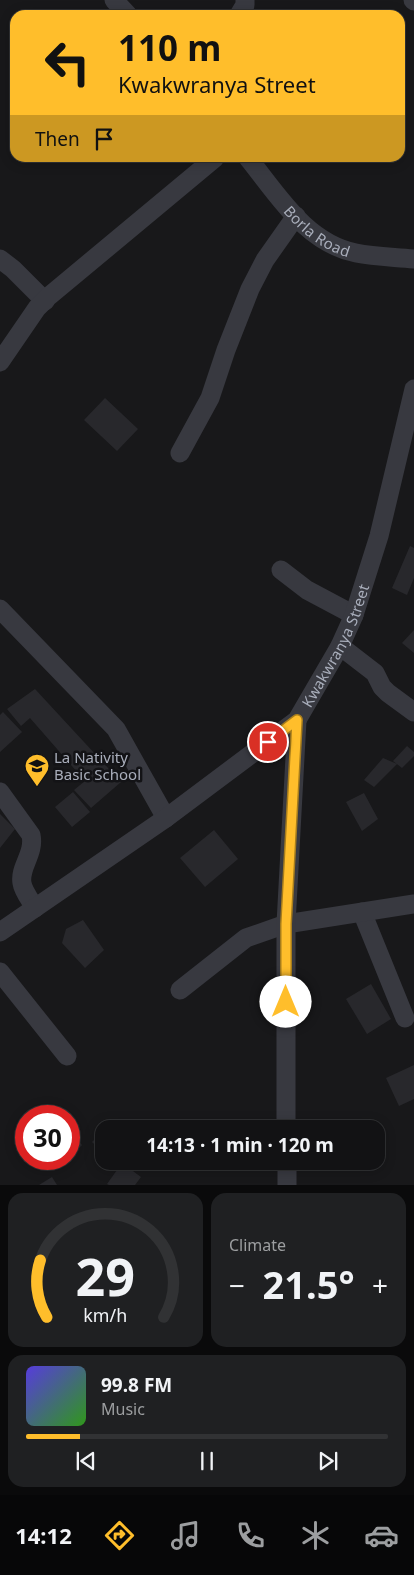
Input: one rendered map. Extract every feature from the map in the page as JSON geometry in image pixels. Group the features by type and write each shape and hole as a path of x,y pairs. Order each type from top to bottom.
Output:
{"street":[{"path":"114,0 123,10"},
{"path":"0,362 37,308 45,300 210,162"},
{"name":"Borla Road","path":"251,162 301,224 335,247 357,253 414,258"},
{"path":"180,453 210,398 226,350 250,289 266,260 296,216"},
{"path":"0,259 45,300"},
{"name":"Kwakwranya Street","path":"0,932 166,818 297,720 340,646 354,615 379,536 414,390"},
{"path":"281,570 307,590 354,615"},
{"path":"0,609 116,729 166,818"},
{"path":"340,646 375,674 382,687 388,693 414,712"},
{"path":"286,1120 286,924 297,720"},
{"path":"0,792 31,835 33,843 23,871 22,883 35,908"},
{"path":"180,990 246,938 286,924 414,904"},
{"path":"362,912 405,1018"},
{"path":"0,972 67,1056"},
{"path":"286,1170 287,1185"}],"building":[{"path":"105,398 138,429 117,451 84,420"},
{"path":"410,546 414,548 414,578 407,595 392,588"},
{"path":"414,630 414,653 402,643"},
{"path":"35,689 121,782 91,808 74,790 85,781 30,718 21,726 7,709"},
{"path":"3,712 22,732 0,752 0,715"},
{"path":"407,746 414,752 414,756 402,768 393,761"},
{"path":"383,758 397,764 374,787 364,780"},
{"path":"73,792 90,812 72,827 55,807"},
{"path":"364,793 378,819 362,831 346,802"},
{"path":"0,814 15,829 0,848"},
{"path":"214,830 238,859 205,887 180,858"},
{"path":"83,920 104,950 85,968 62,943 66,929"},
{"path":"371,984 391,1019 367,1034 346,999"},
{"path":"414,1065 414,1099 399,1106 386,1078"},
{"path":"117,1170 132,1170 141,1177 135,1185 107,1184"},
{"path":"52,1177 57,1185 39,1185"}],"place":[{"name":"La Nativity Basic School","path":"37,787"}],"route":[{"path":"268,742 297,720 286,924 286,1002"}]}
